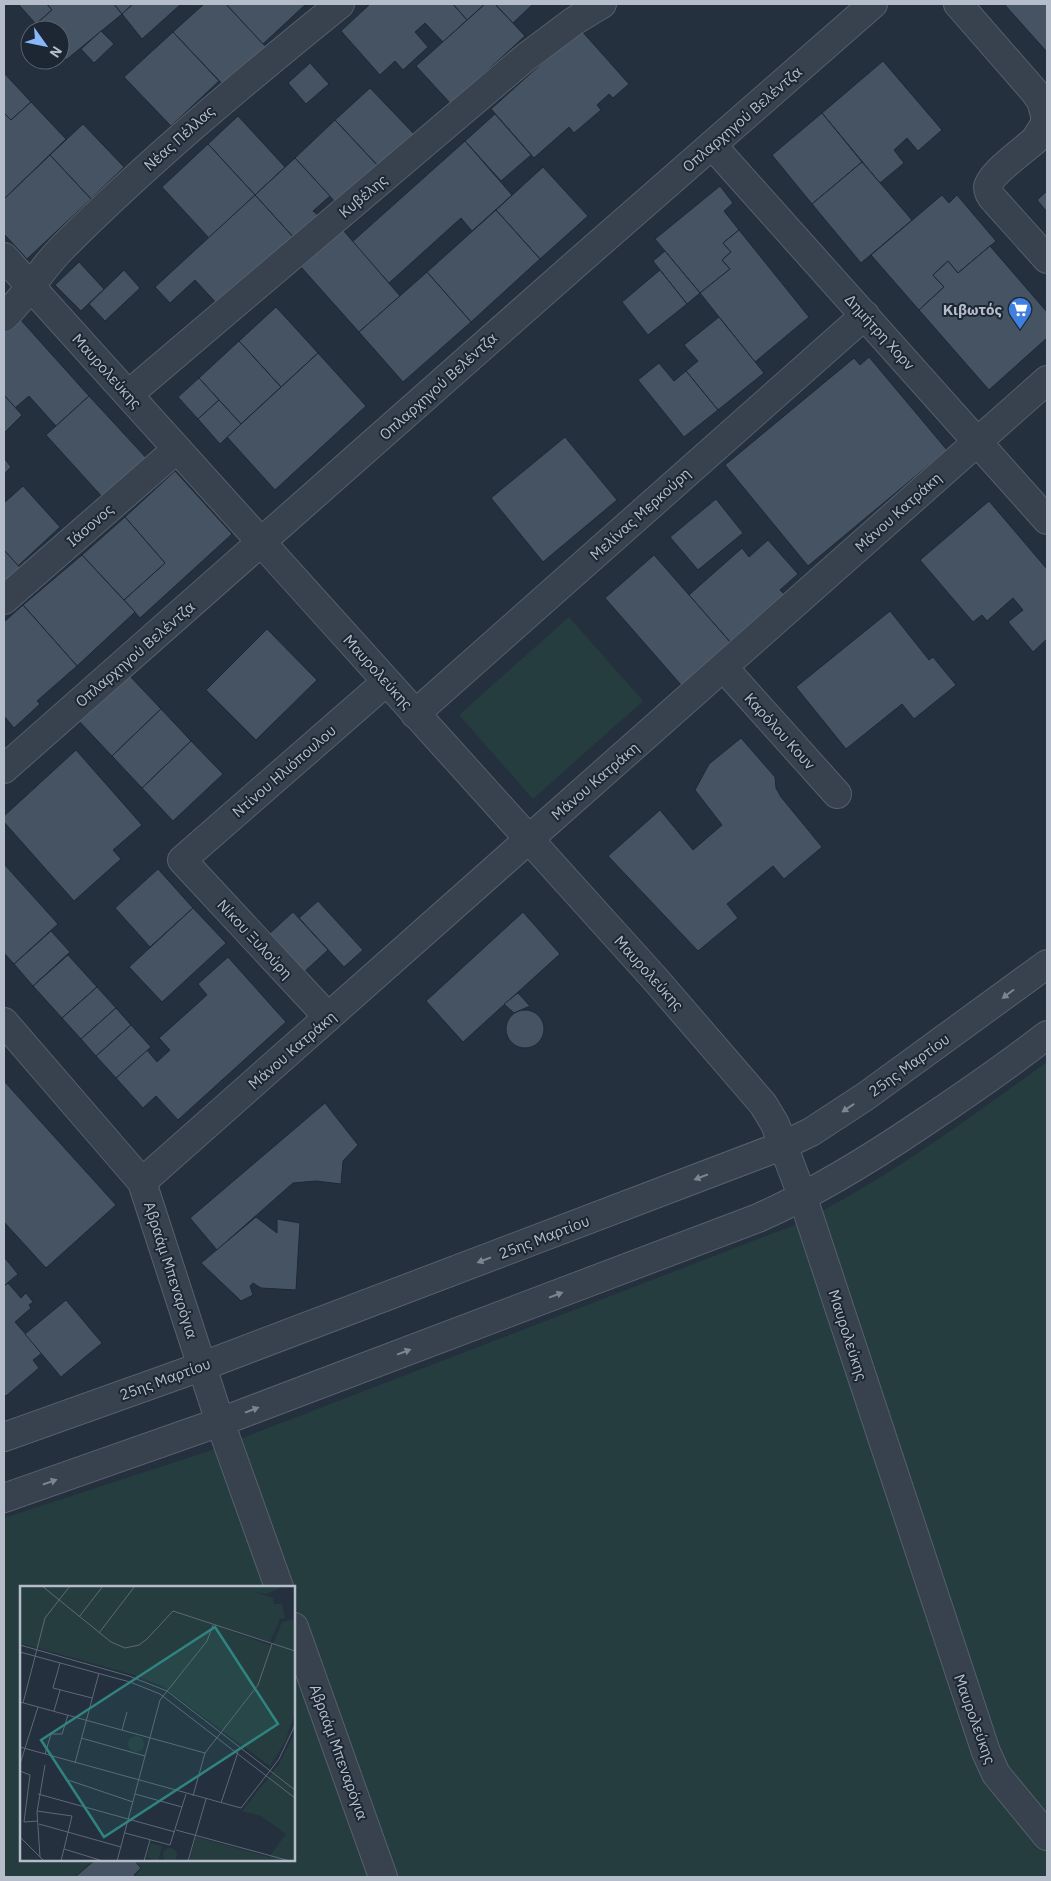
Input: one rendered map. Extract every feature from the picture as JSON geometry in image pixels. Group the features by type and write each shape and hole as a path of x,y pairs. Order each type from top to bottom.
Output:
{"street":[{"name":"Νέας Πέλλας","path":"4,317 62,247 161,154 230,94 340,4"},
{"name":"Κυβέλης","path":"128,394 526,58 574,21 602,4"},
{"name":"Οπλαρχηγού Βελέντζα","path":"4,769 873,4"},
{"path":"958,4 1034,91 1044,109 1045,124 1036,140 995,175 988,185 988,190 992,198 1047,259"},
{"name":"Δημήτρη Χορν","path":"712,145 1047,520"},
{"name":"Μαυρολεύκης","path":"4,257 757,1095 775,1124 803,1198 986,1752 996,1774 1047,1836"},
{"name":"Μελίνας Μερκούρη","path":"415,714 865,315"},
{"name":"Μάνου Κατράκη","path":"142,1182 1047,380"},
{"name":"Ιάσoνος","path":"4,600 177,449"},
{"name":"Καρόλου Κουν","path":"724,668 837,794"},
{"name":"Ντίνου Ηλιόπουλου","path":"182,860 386,682"},
{"name":"Νίκου Ξυλούρη","path":"182,860 328,1018"},
{"name":"25ης Μαρτίου","path":"4,1437 203,1366 784,1145 811,1132 850,1107 1047,964"},
{"name":"Αβραάμ Μπεναρόγια","path":"4,1022 142,1182 220,1422 280,1586"},
{"path":"4,1498 220,1422 758,1218 803,1198 915,1128 1015,1060 1047,1035"},
{"name":"Αβραάμ Μπεναρόγια","path":"295,1630 383,1877"}],"green space":[{"path":"569,617 643,701 533,799 459,715"},
{"path":"1047,1062 1047,1877 4,1877 4,1518 206,1452 792,1226 859,1190 954,1128"}],"building":[{"path":"18,4 47,4 52,10 41,20 32,20"},
{"path":"47,4 114,4 122,14 70,57 70,20 41,20 52,10"},
{"path":"114,4 133,4 122,14"},
{"path":"133,4 181,4 142,39 122,14"},
{"path":"204,4 226,4 268,49 226,88 173,32"},
{"path":"226,4 306,4 263,44"},
{"path":"370,4 453,4 467,20 443,42 425,23 415,32 428,47 403,70 395,61 380,75 341,31"},
{"path":"453,4 485,4 467,20"},
{"path":"485,4 495,4 525,36 451,104 416,66"},
{"path":"495,4 533,4 513,23"},
{"path":"1004,4 1047,4 1047,52"},
{"path":"580,29 629,84 613,98 609,94 597,105 601,110 574,133 569,127 534,158 491,109"},
{"path":"101,31 114,44 94,63 81,49"},
{"path":"173,32 219,81 171,126 124,77"},
{"path":"883,61 942,130 918,151 907,138 894,150 904,163 880,183 822,113"},
{"path":"310,63 329,84 306,104 288,83"},
{"path":"4,73 31,102 11,120 4,113"},
{"path":"370,88 415,135 380,168 335,120"},
{"path":"31,102 66,139 4,199 4,113 11,120"},
{"path":"822,113 862,162 812,204 772,155"},
{"path":"495,114 531,155 501,181 465,141"},
{"path":"238,116 285,167 255,195 208,144"},
{"path":"335,120 377,165 336,203 295,158"},
{"path":"83,124 124,167 91,199 50,155"},
{"path":"465,141 512,195 472,231 461,218 389,283 352,242"},
{"path":"208,144 255,195 209,238 162,187"},
{"path":"50,155 91,199 27,259 4,234 4,199"},
{"path":"295,158 330,196 313,211 319,216 294,238 255,195"},
{"path":"862,162 912,220 861,263 812,204"},
{"path":"543,167 588,216 540,259 496,210"},
{"path":"720,186 733,203 724,211 739,230 723,243 731,252 722,260 730,269 700,293 655,239"},
{"path":"1047,191 1047,212 1037,200"},
{"path":"255,195 294,238 220,307 195,280 170,303 155,287"},
{"path":"942,195 949,203 957,195 996,241 958,273 948,261 933,275 944,287 919,310 871,255"},
{"path":"496,210 540,259 471,322 427,272"},
{"path":"343,230 400,296 359,332 301,267"},
{"path":"739,230 809,317 755,362 700,293 730,269 722,260 731,252 723,243"},
{"path":"990,246 1047,312 1047,338 989,390 919,310 944,287 933,275 948,261 958,273"},
{"path":"665,251 700,293 687,304 653,261"},
{"path":"79,262 104,289 81,311 55,285"},
{"path":"124,270 140,288 105,321 89,304"},
{"path":"660,270 687,304 648,335 622,302"},
{"path":"427,272 471,322 403,382 359,332"},
{"path":"276,307 318,353 281,387 239,341"},
{"path":"719,317 764,373 718,410 686,371 698,361 684,345"},
{"path":"19,318 89,396 56,426 29,396 15,408 4,395 4,332"},
{"path":"239,341 281,387 241,424 199,378"},
{"path":"318,353 366,406 275,490 227,437"},
{"path":"869,357 947,450 808,566 725,465 854,358 860,365"},
{"path":"659,363 674,381 686,371 718,410 684,437 638,380"},
{"path":"199,378 219,400 198,419 178,397"},
{"path":"4,395 22,415 4,433"},
{"path":"89,396 149,461 105,500 46,435"},
{"path":"219,400 241,424 220,444 198,419"},
{"path":"565,437 617,500 543,562 491,498"},
{"path":"4,458 11,467 4,474"},
{"path":"175,471 232,534 140,618 124,600 165,563 125,517"},
{"path":"23,486 60,527 18,566 4,550 4,503"},
{"path":"716,499 743,533 698,570 670,537"},
{"path":"989,501 1047,569 1047,639 1033,652 1008,622 1023,610 1013,598 987,621 982,615 973,622 920,560"},
{"path":"125,517 165,563 124,600 82,555"},
{"path":"768,540 798,574 780,590 785,595 731,643 689,595 742,548 749,557"},
{"path":"4,550 24,572 4,591"},
{"path":"82,555 135,612 77,666 23,605"},
{"path":"654,555 731,643 682,686 605,598"},
{"path":"23,605 77,666 37,701 40,704 14,728 4,716 4,622"},
{"path":"890,611 929,660 933,657 956,685 914,719 902,704 846,749 796,687"},
{"path":"267,629 317,680 256,740 206,690"},
{"path":"127,673 161,709 112,756 78,720"},
{"path":"161,709 191,741 142,788 112,756"},
{"path":"741,738 775,777 776,788 781,797 822,847 784,879 773,866 727,904 738,918 698,951 608,856 660,810 693,850 722,825 695,790 709,764"},
{"path":"191,741 223,774 173,821 142,788"},
{"path":"76,750 142,825 113,850 121,859 74,901 4,822 4,816"},
{"path":"4,864 58,924 14,964 4,953"},
{"path":"158,869 193,908 150,947 115,908"},
{"path":"318,901 363,950 344,967 299,918"},
{"path":"193,908 226,943 162,1002 129,967"},
{"path":"293,912 328,950 304,972 269,934"},
{"path":"523,912 560,954 463,1042 426,1001"},
{"path":"51,931 70,952 33,986 14,964"},
{"path":"68,955 97,987 62,1018 33,986"},
{"path":"228,957 286,1022 178,1120 156,1096 143,1108 116,1078 147,1050 157,1062 170,1050 159,1038 207,995 198,984"},
{"path":"97,987 116,1008 81,1039 62,1018"},
{"path":"518,993 530,1006 514,1013 504,1004"},
{"path":"116,1008 131,1025 96,1056 81,1039"},
{"path":"525,1010 538,1016 544,1029 538,1042 525,1048 512,1042 506,1029 512,1016"},
{"path":"131,1025 151,1047 116,1078 96,1056"},
{"path":"4,1081 116,1205 46,1268 4,1222"},
{"path":"325,1103 358,1145 343,1161 341,1184 316,1181 293,1183 217,1250 190,1218"},
{"path":"256,1217 277,1233 277,1219 300,1223 296,1290 261,1288 253,1283 250,1286 253,1295 241,1301 201,1263"},
{"path":"4,1257 18,1274 4,1286"},
{"path":"8,1283 21,1298 26,1293 33,1302 29,1305 31,1308 15,1322 42,1353 33,1360 39,1368 6,1396 4,1394 4,1286"},
{"path":"66,1300 102,1343 61,1377 25,1334"},
{"path":"94,1861 135,1861 141,1868 134,1875 136,1877 75,1877"}],"place":[{"name":"Κιβωτός","path":"1020,330"}]}
